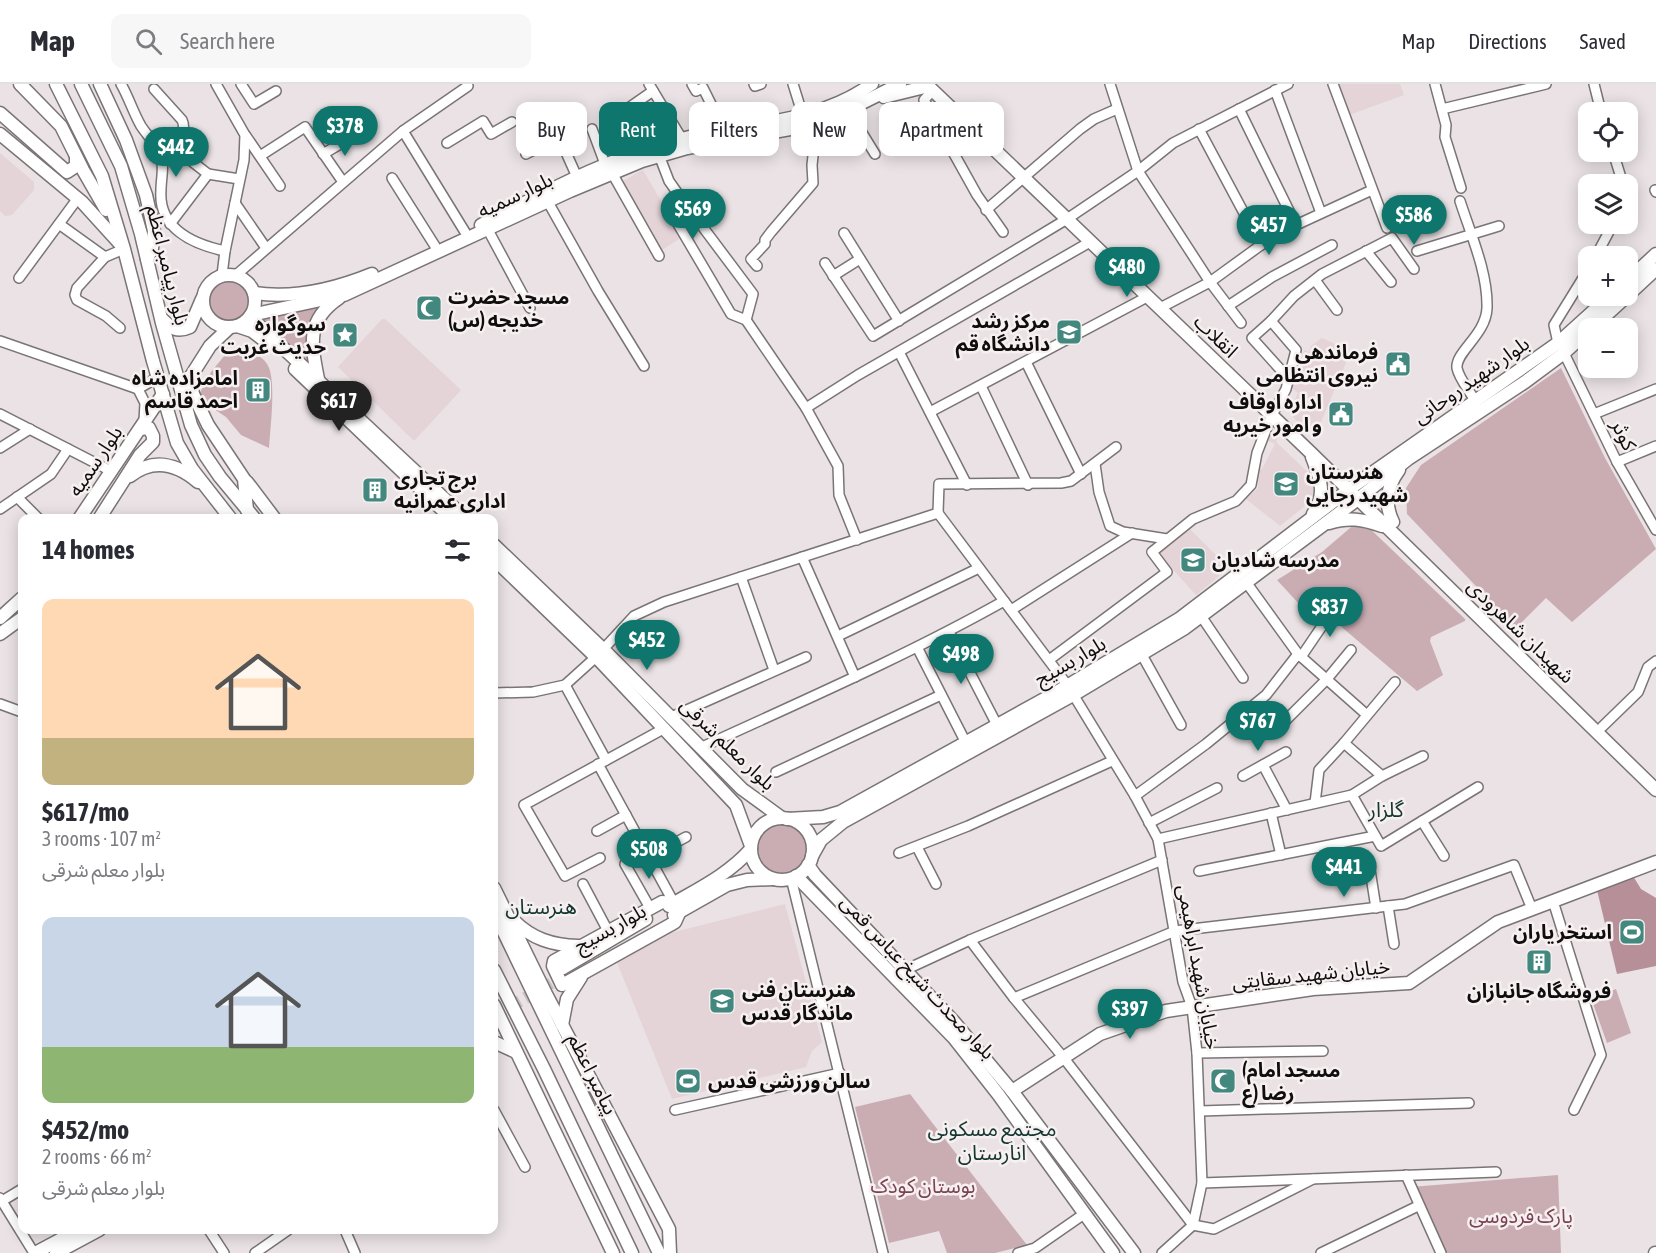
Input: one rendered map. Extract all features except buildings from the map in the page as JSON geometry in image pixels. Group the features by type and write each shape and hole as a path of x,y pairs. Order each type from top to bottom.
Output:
{"main road":[{"path":"20,84 61,126 118,232"},
{"path":"56,84 102,176 118,232"},
{"name":"بلوار پیامبر اعظم","path":"81,84 121,166 183,399"},
{"path":"100,84 126,140 146,195 154,231 152,248 147,259"},
{"name":"بلوار سمیه","path":"843,102 870,85"},
{"name":"بلوار سمیه","path":"866,102 896,85"},
{"path":"866,102 929,87"},
{"name":"انقلاب","path":"929,87 1272,417 1357,494"},
{"path":"0,113 63,169"},
{"name":"بلوار سمیه","path":"677,149 791,128"},
{"path":"0,134 78,198 124,249"},
{"name":"بلوار سمیه","path":"677,142 689,138"},
{"name":"بلوار سمیه","path":"251,316 344,295 548,202 628,156"},
{"name":"بلوار سمیه","path":"255,293 275,297 291,296 357,279 435,246 577,177 644,156"},
{"path":"52,177 63,169 76,166 76,157"},
{"name":"بلوار پیامبر اعظم","path":"118,232 177,443 192,469 210,493"},
{"path":"1638,271 1656,254"},
{"name":"بلوار شهید روحانی","path":"1638,285 1656,269"},
{"path":"161,318 176,330 190,327 208,284 222,275 236,275 244,279 255,293 251,316 210,346 190,377 183,399 191,425 205,455 251,514"},
{"path":"318,379 312,352 313,332 322,312 344,295"},
{"path":"202,298 202,306 209,319 215,324 252,331 268,343 447,514"},
{"name":"بلوار شهید روحانی","path":"1357,494 1525,382 1601,306"},
{"name":"بلوار شهید روحانی","path":"1603,318 1615,306"},
{"path":"251,316 460,514"},
{"name":"بلوار شهید روحانی","path":"1357,494 1475,401 1578,337"},
{"path":"190,377 193,394 208,425 244,479 271,514"},
{"name":"بلوار سمیه","path":"83,514 163,394"},
{"path":"183,399 208,425"},
{"name":"بلوار سمیه","path":"102,514 140,455 153,442 149,428 142,426"},
{"path":"1311,453 1319,474 1322,491 1314,524 1346,518 1391,525 1387,504 1388,491 1391,480 1408,459"},
{"path":"125,481 150,464 174,467 192,477 210,493 227,514"},
{"path":"244,479 251,514"},
{"name":"بلوار بسیج","path":"1082,684 1357,494"},
{"name":"شهیدان شاهرودی","path":"1357,494 1656,780"},
{"name":"بلوار بسیج","path":"810,860 821,840 843,822 1082,684 1142,655 1202,616 1314,524"},
{"name":"شهیدان شاهرودی","path":"1391,525 1656,790"},
{"name":"بلوار معلم شرقی","path":"498,550 668,722 736,805 751,848"},
{"name":"بلوار معلم شرقی","path":"498,563 599,653"},
{"path":"2,612 18,601"},
{"path":"0,634 18,622"},
{"name":"بلوار بسیج","path":"785,819 823,817 840,812 998,725 1066,693"},
{"name":"بلوار معلم شرقی","path":"668,722 700,748 742,789 785,819"},
{"path":"810,860 794,877 773,879 763,874 756,866 751,848 754,836 759,828 768,822 785,819 797,822 805,828 813,846 810,860 815,875 955,1023 1012,1091 1134,1253"},
{"name":"بلوار بسیج","path":"565,971 677,907 735,867 751,848"},
{"name":"خیابان شهید سقایتی","path":"1012,1091 1100,1034 1166,1011 1313,990 1409,983 1498,922 1656,862"},
{"name":"بلوار محدث شیخ عباس قمی","path":"794,877 954,1038 998,1094 1113,1253"},
{"name":"بلوار بسیج","path":"677,907 727,885 747,880 773,879"},
{"path":"662,902 677,907 675,922 562,985 552,966 554,961 662,902"},
{"path":"500,913 524,931 545,941 580,946"},
{"name":"پیامبر اعظم","path":"500,913 659,1253"},
{"path":"562,1025 567,999 582,975"},
{"path":"498,978 632,1253"},
{"path":"541,997 562,1025 669,1229 670,1253"},
{"path":"498,1014 613,1253"},
{"path":"498,1044 516,1052"},
{"path":"34,1253 70,1234"},
{"path":"56,1253 92,1234"}],"street":[{"path":"121,84 129,104 161,158 163,164 161,207 170,224 184,237 205,247 225,251"},
{"path":"216,84 245,135 279,186"},
{"path":"241,84 254,104 276,91"},
{"path":"692,84 696,91 703,88 710,102"},
{"path":"793,84 799,102"},
{"path":"1110,84 1138,171 1210,282 1241,323"},
{"path":"825,263 873,336 1067,219 1138,171 1173,143 1288,84"},
{"path":"1333,84 1387,228"},
{"path":"1435,84 1446,125 1445,137 1461,189"},
{"path":"1442,109 1546,84"},
{"path":"1594,84 1598,102"},
{"path":"236,275 403,131 468,86"},
{"path":"635,102 651,87 682,139"},
{"path":"929,87 924,100 986,210 1003,232"},
{"path":"154,88 184,125 183,133 161,158"},
{"path":"1275,90 1321,213"},
{"path":"986,210 1094,118 1117,109"},
{"path":"1239,109 1296,225"},
{"path":"447,143 483,121 491,134 512,122"},
{"path":"260,156 305,127 343,182"},
{"path":"592,129 609,168 658,256"},
{"path":"1199,129 1261,245"},
{"path":"403,131 465,232"},
{"path":"222,275 244,160 245,135"},
{"path":"323,154 352,136"},
{"path":"867,141 875,154"},
{"path":"172,146 208,174 239,179"},
{"path":"568,156 577,177"},
{"path":"660,156 669,181 714,245 753,294 746,320"},
{"path":"757,266 751,259 813,183 813,156"},
{"path":"170,224 208,174"},
{"path":"392,177 435,246"},
{"path":"1160,308 1210,282 1261,245 1296,225 1371,190"},
{"path":"19,278 78,198"},
{"path":"681,198 675,219 731,315 746,320 806,408 838,466 839,495 856,540"},
{"path":"1460,201 1485,282 1487,309 1485,324 1460,355 1457,364 1457,370 1475,401"},
{"path":"548,202 598,291 644,366"},
{"path":"235,203 266,248"},
{"path":"59,224 105,257"},
{"path":"1417,251 1499,226"},
{"path":"488,230 531,308"},
{"path":"844,233 899,321"},
{"path":"1289,379 1252,338 1272,321 1294,296 1315,280 1392,238 1414,270"},
{"path":"806,408 1090,242"},
{"path":"1228,306 1332,244"},
{"path":"120,328 106,316 77,300 75,295 77,288 105,257 124,249"},
{"path":"1366,251 1391,282"},
{"path":"833,276 860,259"},
{"path":"1315,280 1337,310"},
{"path":"1561,348 1554,325 1578,286"},
{"path":"930,412 1148,297"},
{"path":"1049,660 1167,572 1152,552 1167,539 1193,519 1226,507 1245,494 1251,485 1257,453 1286,389 1296,350 1272,321"},
{"path":"0,341 138,389 145,403 142,426"},
{"name":"کوثر","path":"1561,348 1617,462 1651,512 1656,530"},
{"path":"899,352 967,485"},
{"path":"1026,362 1081,474"},
{"path":"138,389 158,376"},
{"path":"981,386 1028,485"},
{"path":"1594,414 1656,389"},
{"path":"0,414 111,471"},
{"path":"0,448 30,429"},
{"path":"1617,462 1656,446"},
{"path":"498,693 533,692 565,685 634,616 664,602 938,513 939,484 1028,485 1071,481 1116,447"},
{"path":"0,509 51,474 68,449"},
{"path":"1095,464 1099,492 1110,526 1114,529 1167,539"},
{"path":"17,497 34,514"},
{"name":"خیابان شهید ابراهیمی","path":"938,513 1049,660 1066,693 1135,796 1158,839 1183,981 1192,1007 1197,1053 1202,1183 1193,1225"},
{"path":"1011,610 1132,533"},
{"path":"802,557 855,677"},
{"path":"838,636 979,568"},
{"path":"741,577 774,670"},
{"path":"1246,582 1300,656 1367,715"},
{"path":"700,748 917,648 1004,601"},
{"path":"1135,796 1206,744 1266,695 1300,656 1337,604"},
{"path":"1202,616 1244,678"},
{"path":"949,632 998,725"},
{"path":"917,648 966,743"},
{"path":"1286,720 1327,679 1351,650"},
{"path":"1142,655 1181,725"},
{"path":"600,858 565,876 524,805 668,722 774,670 806,657"},
{"path":"1602,727 1638,692 1648,667 1656,661"},
{"path":"1315,803 1319,770 1395,682"},
{"path":"565,685 626,815 677,907"},
{"path":"776,772 941,695"},
{"path":"0,704 18,711"},
{"path":"1344,743 1382,776"},
{"path":"1243,776 1286,752"},
{"path":"1158,839 1352,795 1382,776 1423,756"},
{"path":"899,853 968,826 1112,761"},
{"path":"1263,765 1287,810"},
{"path":"1352,795 1381,846 1478,787"},
{"path":"1149,823 1217,788"},
{"path":"1271,813 1281,855"},
{"path":"597,831 626,815"},
{"path":"1422,821 1444,856"},
{"path":"1199,871 1375,836"},
{"path":"649,857 686,837"},
{"path":"917,847 936,884"},
{"path":"905,970 970,940 1162,861"},
{"path":"625,864 650,908"},
{"path":"1014,998 1174,931 1405,904 1514,865 1532,909"},
{"path":"1371,870 1376,908"},
{"path":"794,877 798,906 883,1253"},
{"path":"583,884 608,931"},
{"path":"798,906 814,895"},
{"path":"1553,901 1601,1055 1574,1110"},
{"path":"1388,906 1395,944"},
{"path":"970,940 1193,1225 1214,1229 1313,1179"},
{"path":"1197,1053 1323,1051"},
{"path":"675,1110 840,1073"},
{"path":"1200,1111 1468,1103"},
{"path":"498,1117 525,1167"},
{"path":"1202,1183 1497,1172"},
{"path":"1406,1175 1440,1253"},
{"path":"18,1191 1,1199 18,1227"},
{"path":"1321,1253 1418,1206"},
{"path":"1018,1253 1035,1248 1084,1214"},
{"path":"1162,1253 1193,1225"},
{"path":"22,1234 34,1253"},
{"path":"212,1234 224,1253"},
{"path":"257,1252 283,1234"},
{"path":"347,1234 355,1253"}],"shaded area":[{"path":"1337,84 1400,84 1404,95 1349,115"},
{"path":"0,153 34,182 34,190 12,215 5,216 0,211"},
{"path":"643,170 682,237 659,252 621,182"},
{"path":"382,319 385,319 461,390 414,441 338,367"},
{"path":"1322,338 1351,351 1314,438 1289,413 1298,393 1292,388 1304,350 1309,352 1311,346"},
{"name":"هنرستان شهید رجایی","path":"1270,431 1278,436 1276,442 1314,478 1315,489 1311,501 1280,526 1246,499 1258,488 1258,469 1262,469 1275,444 1266,440"},
{"name":"مدرسه شادیان","path":"1187,526 1229,568 1196,595 1158,553"},
{"name":"استخر یاران","path":"1633,876 1641,889 1656,898 1656,966 1617,974 1597,890"},
{"name":"هنرستان فنی ماندگار قدس","path":"785,904 822,1042 812,1051 806,1067 672,1099 616,960 659,936"}],"green space":[{"path":"229,280 244,286 250,301 244,316 229,322 214,316 208,301 214,286"},
{"path":"344,295 317,322 318,379 251,316"},
{"name":"امامزاده شاه احمد قاسم","path":"239,352 258,356 267,364 270,371 272,392 269,448 241,435 226,417 197,398 211,372 225,355"},
{"path":"1561,368 1605,458 1656,549 1572,622 1546,598 1516,628 1407,514 1406,488 1421,465"},
{"path":"1357,522 1366,525 1465,619 1431,637 1430,641 1443,675 1417,691 1318,607 1305,602 1300,605 1277,580 1322,552"},
{"path":"782,823 796,827 804,835 808,849 804,863 796,871 782,875 768,871 760,863 756,849 760,835 768,827"},
{"path":"1616,989 1631,1033 1607,1043 1591,998"},
{"name":"بوستان کودک","path":"910,1094 1027,1245 995,1253 947,1253 939,1231 889,1243 855,1107"},
{"name":"پارک فردوسی","path":"1558,1175 1561,1253 1444,1253 1411,1187"}],"tunnel":[{"path":"498,1014 567,974"}],"place":[{"name":"مسجد حضرت خدیجه (س)","path":"429,308"},
{"name":"مرکز رشد دانشگاه قم","path":"1069,332"},
{"name":"سوگواره حدیث غربت","path":"345,335"},
{"name":"فرماندهی نیروی انتظامی","path":"1398,364"},
{"name":"امامزاده شاه احمد قاسم","path":"258,390"},
{"name":"اداره اوقاف و امور خیریه","path":"1341,414"},
{"name":"هنرستان شهید رجایی","path":"1286,484"},
{"name":"برج تجاری اداری عمرانیه","path":"375,490"},
{"name":"مدرسه شادیان","path":"1193,560"},
{"name":"استخر یاران","path":"1632,932"},
{"name":"فروشگاه جانبازان","path":"1539,962"},
{"name":"هنرستان فنی ماندگار قدس","path":"722,1001"},
{"name":"سالن ورزشی قدس","path":"688,1081"},
{"name":"(مسجد امام رضا (ع","path":"1223,1081"}],"district":[{"name":"گلزار","path":"1386,810"},
{"name":"هنرستان","path":"541,907"},
{"name":"مجتمع مسکونی انارستان","path":"992,1141"}]}
